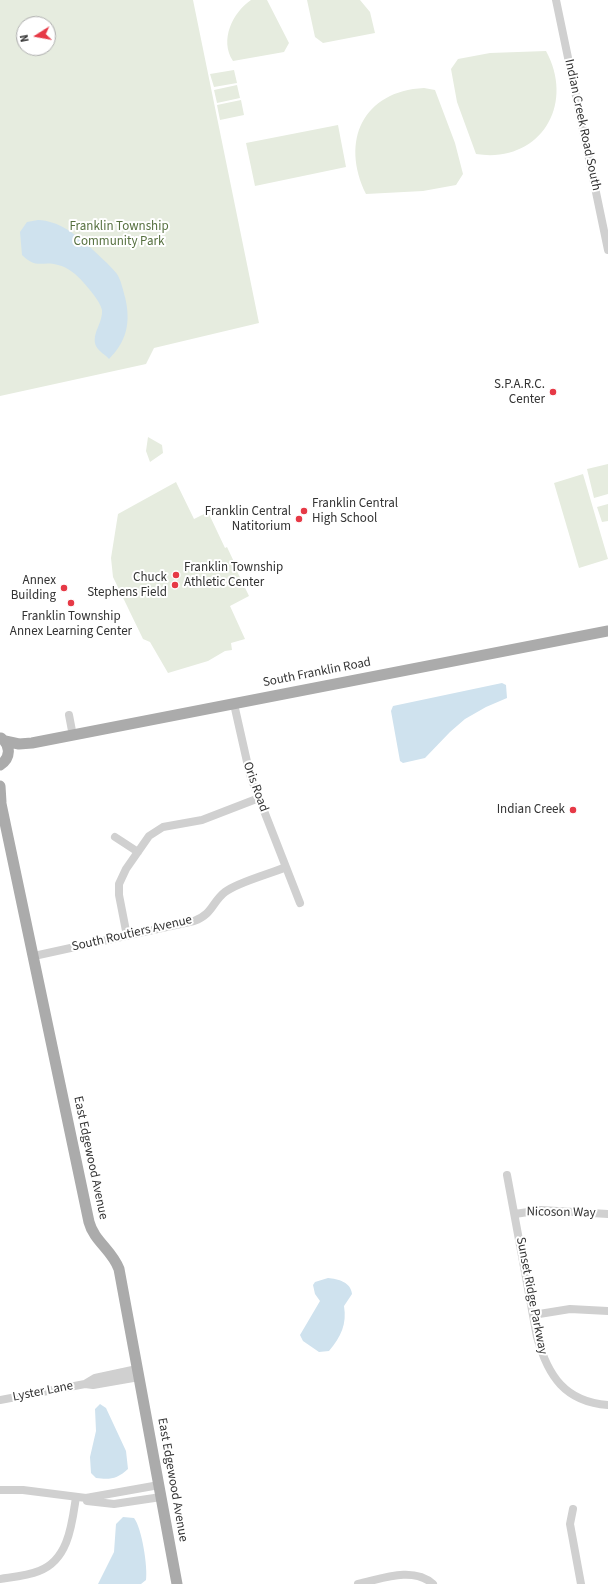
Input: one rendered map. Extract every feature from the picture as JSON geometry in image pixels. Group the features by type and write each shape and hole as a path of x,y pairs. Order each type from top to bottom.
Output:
{"main road":[{"name":"South Franklin Road","path":"2,740 19,744 32,744 608,631"},
{"path":"2,740 8,751 2,764"},
{"name":"South Franklin Road","path":"2,764 27,749 32,744"},
{"path":"0,786 1,801"},
{"name":"East Edgewood Avenue","path":"1,801 89,1222 94,1234 112,1255 119,1269 177,1584"}],"street":[{"name":"Indian Creek Road South","path":"556,0 608,250"},
{"name":"Oris Road","path":"234,704 245,761 300,903"},
{"path":"69,715 73,736"},
{"path":"127,936 118,890 122,876 150,836 158,830 198,821 259,798"},
{"path":"115,837 138,852"},
{"name":"South Routiers Avenue","path":"34,956 197,920 211,910 220,898 230,889 286,868"},
{"name":"Sunset Ridge Parkway","path":"507,1175 540,1349 552,1375 563,1386 576,1396 594,1403 608,1405"},
{"name":"Nicoson Way","path":"515,1214 541,1210 608,1214"},
{"path":"533,1315 570,1309 608,1311"},
{"name":"Lyster Lane","path":"0,1400 85,1384 93,1385 138,1373"},
{"path":"0,1490 24,1490 114,1504 160,1491"},
{"path":"0,1579 41,1570 56,1558 70,1534 76,1497"},
{"path":"573,1509 570,1524 581,1584"},
{"path":"358,1584 410,1575 433,1580"}],"green space":[{"name":"Franklin Township Community Park","path":"0,0 193,0 259,323 154,348 146,364 0,396"},
{"path":"251,0 267,0 289,43 284,52 233,61 227,44 230,27 244,5"},
{"path":"307,0 360,0 370,12 375,33 323,43 315,37"},
{"path":"546,51 554,72 557,92 554,110 546,127 534,140 518,150 498,155 476,154 457,102 451,69 458,59 490,53"},
{"path":"234,70 237,83 214,87 210,74"},
{"path":"237,85 240,98 217,103 214,90"},
{"path":"424,88 435,90 455,143 463,174 456,185 423,191 366,194 359,174 356,156 357,138 362,122 372,109 386,98 403,91"},
{"path":"241,100 244,115 220,120 217,105"},
{"path":"338,125 346,167 255,186 246,143"},
{"path":"148,437 162,445 163,453 150,462 146,451"},
{"path":"608,464 608,494 594,498 587,469"},
{"path":"583,474 608,559 579,568 554,483"},
{"name":"Franklin Township Athletic Center","path":"176,482 194,519 208,512 225,548 227,547 249,596 230,606 245,639 231,643 232,650 225,651 208,661 168,673 150,642 143,639 113,577 111,558 118,514"},
{"path":"608,504 608,521 602,522 597,507"}],"water":[{"path":"38,220 59,225 71,232 89,246 117,274 123,288 128,315 124,338 109,359 98,350 95,342 96,333 102,315 101,306 81,279 69,269 62,266 32,262 27,260 22,255 20,232 27,222"},
{"path":"502,683 506,685 507,698 486,707 465,719 425,758 403,763 400,761 391,711 393,706"},
{"path":"328,1278 340,1280 347,1284 352,1294 344,1306 344,1324 337,1341 329,1351 319,1352 303,1341 300,1335 320,1301 315,1294 313,1285 315,1282"},
{"path":"100,1404 106,1408 126,1451 128,1469 117,1477 109,1479 96,1478 91,1473 90,1457 96,1431 95,1409"},
{"path":"123,1517 134,1518 140,1530 145,1558 146,1580 141,1584 98,1584 114,1552 116,1524"}],"place":[{"name":"S.P.A.R.C. Center","path":"553,392"},
{"name":"Franklin Central High School","path":"304,511"},
{"name":"Franklin Central Natitorium","path":"299,519"},
{"name":"Franklin Township Athletic Center","path":"176,575"},
{"name":"Chuck Stephens Field","path":"175,585"},
{"name":"Annex Building","path":"64,588"},
{"name":"Franklin Township Annex Learning Center","path":"71,603"},
{"name":"Indian Creek","path":"573,810"}]}
